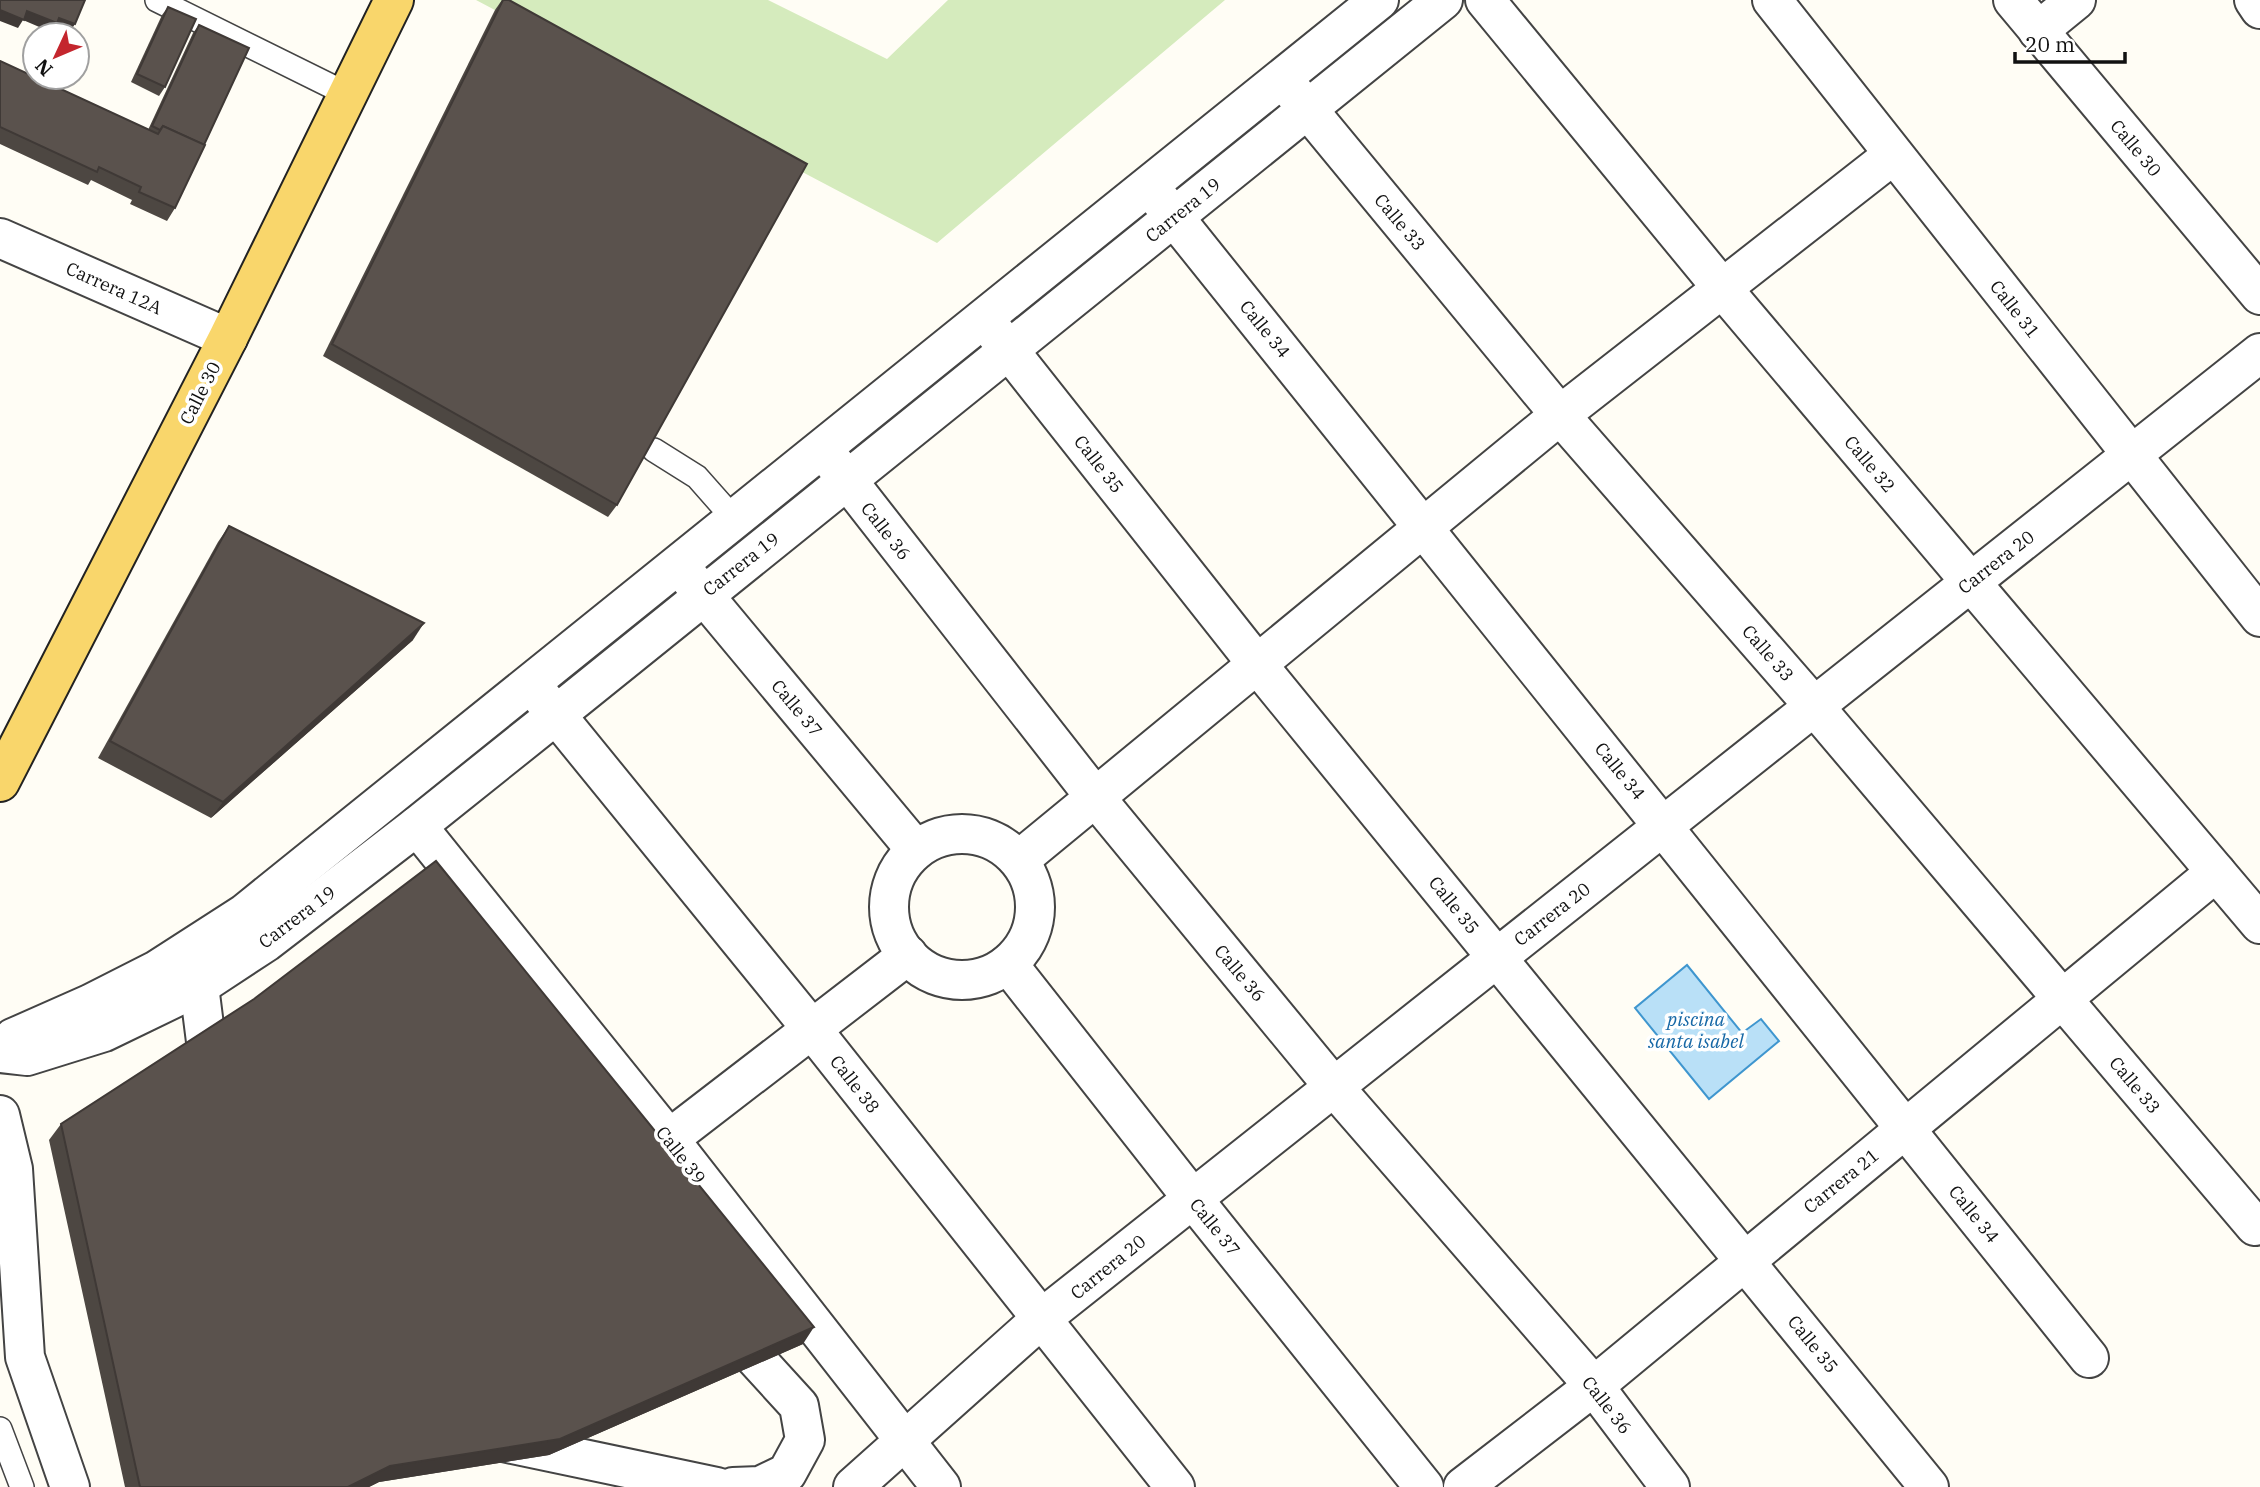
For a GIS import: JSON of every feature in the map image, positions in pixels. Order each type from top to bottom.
[{"type":"main road","name":"Calle 30","points":[[0,782],[228,338],[394,0]]},
{"type":"street","name":"Carrera 19","points":[[0,1044],[90,1004],[157,970],[244,914],[1379,0]]},
{"type":"street","name":"Carrera 19","points":[[0,1053],[27,1056],[104,1032],[199,986],[265,942],[417,826],[1443,0]]},
{"type":"street","name":"Calle 32","points":[[1485,0],[1722,288],[2260,924]]},
{"type":"street","name":"Calle 31","points":[[1772,0],[2260,617]]},
{"type":"street","name":"Calle 30","points":[[2013,0],[2260,295]]},
{"type":"street","points":[[2038,31],[2076,0]]},
{"type":"street","points":[[2257,0],[2260,9]]},
{"type":"street","name":"Calle 33","points":[[1282,78],[1560,415],[1814,706],[2255,1226]]},
{"type":"street","points":[[1019,860],[1560,415],[1893,155]]},
{"type":"street","name":"Calle 34","points":[[1149,186],[2089,1358]]},
{"type":"street","name":"Carrera 12A","points":[[0,238],[228,338]]},
{"type":"street","name":"Calle 35","points":[[984,319],[1257,664],[1929,1487]]},
{"type":"street","name":"Carrera 20","points":[[853,1487],[1041,1319],[2260,353]]},
{"type":"street","name":"Calle 36","points":[[823,449],[1095,797],[1334,1087],[1594,1386],[1670,1487]]},
{"type":"street","name":"Calle 37","points":[[678,565],[916,850]]},
{"type":"street","name":"Calle 38","points":[[530,684],[811,1028],[1175,1487]]},
{"type":"street","name":"Calle 39","points":[[417,826],[669,1139],[941,1487]]},
{"type":"street","points":[[958,833],[980,835],[1002,845],[1019,860],[1030,880],[1035,903],[1033,925],[1023,947],[1008,964],[989,975],[967,980],[946,978],[925,969],[908,955],[895,935],[889,912],[891,889],[901,867],[916,850],[936,839],[958,833]]},
{"type":"street","name":"Carrera 21","points":[[1464,1487],[1594,1386],[2216,873]]},
{"type":"street","points":[[669,1139],[908,955]]},
{"type":"street","name":"Calle 37","points":[[1008,964],[1424,1487]]},
{"type":"street","points":[[199,986],[215,1113]]},
{"type":"street","points":[[0,1115],[13,1169],[25,1357],[70,1487]]},
{"type":"street","points":[[701,1299],[799,1406],[805,1440],[787,1473],[760,1486],[733,1487]]},
{"type":"street","points":[[474,1436],[717,1487]]},
{"type":"lane","points":[[157,0],[347,94]]},
{"type":"lane","points":[[654,450],[697,477],[734,520]]},
{"type":"lane","points":[[0,1429],[22,1487]]},
{"type":"green space","points":[[476,0],[768,0],[887,59],[948,0],[1225,0],[937,243]]},
{"type":"water","name":"piscina santa isabel","points":[[1687,965],[1742,1033],[1761,1019],[1779,1041],[1709,1099],[1635,1008]]},
{"type":"building","points":[[0,0],[85,0],[76,21],[59,18],[58,21],[52,21],[27,11],[24,20],[0,10]]},
{"type":"building","points":[[503,0],[509,0],[807,164],[617,505],[332,344]]},
{"type":"building","points":[[168,7],[196,19],[165,87],[137,74]]},
{"type":"building","points":[[199,25],[249,48],[204,145],[163,126],[160,130],[152,126]]},
{"type":"building","points":[[0,61],[21,71],[21,91],[65,91],[158,134],[163,126],[205,145],[175,208],[139,192],[141,187],[99,167],[97,172],[0,127]]},
{"type":"building","points":[[229,526],[424,623],[223,802],[110,741]]},
{"type":"building","points":[[436,861],[814,1327],[560,1439],[390,1466],[348,1487],[140,1487],[61,1124],[254,999]]}]
